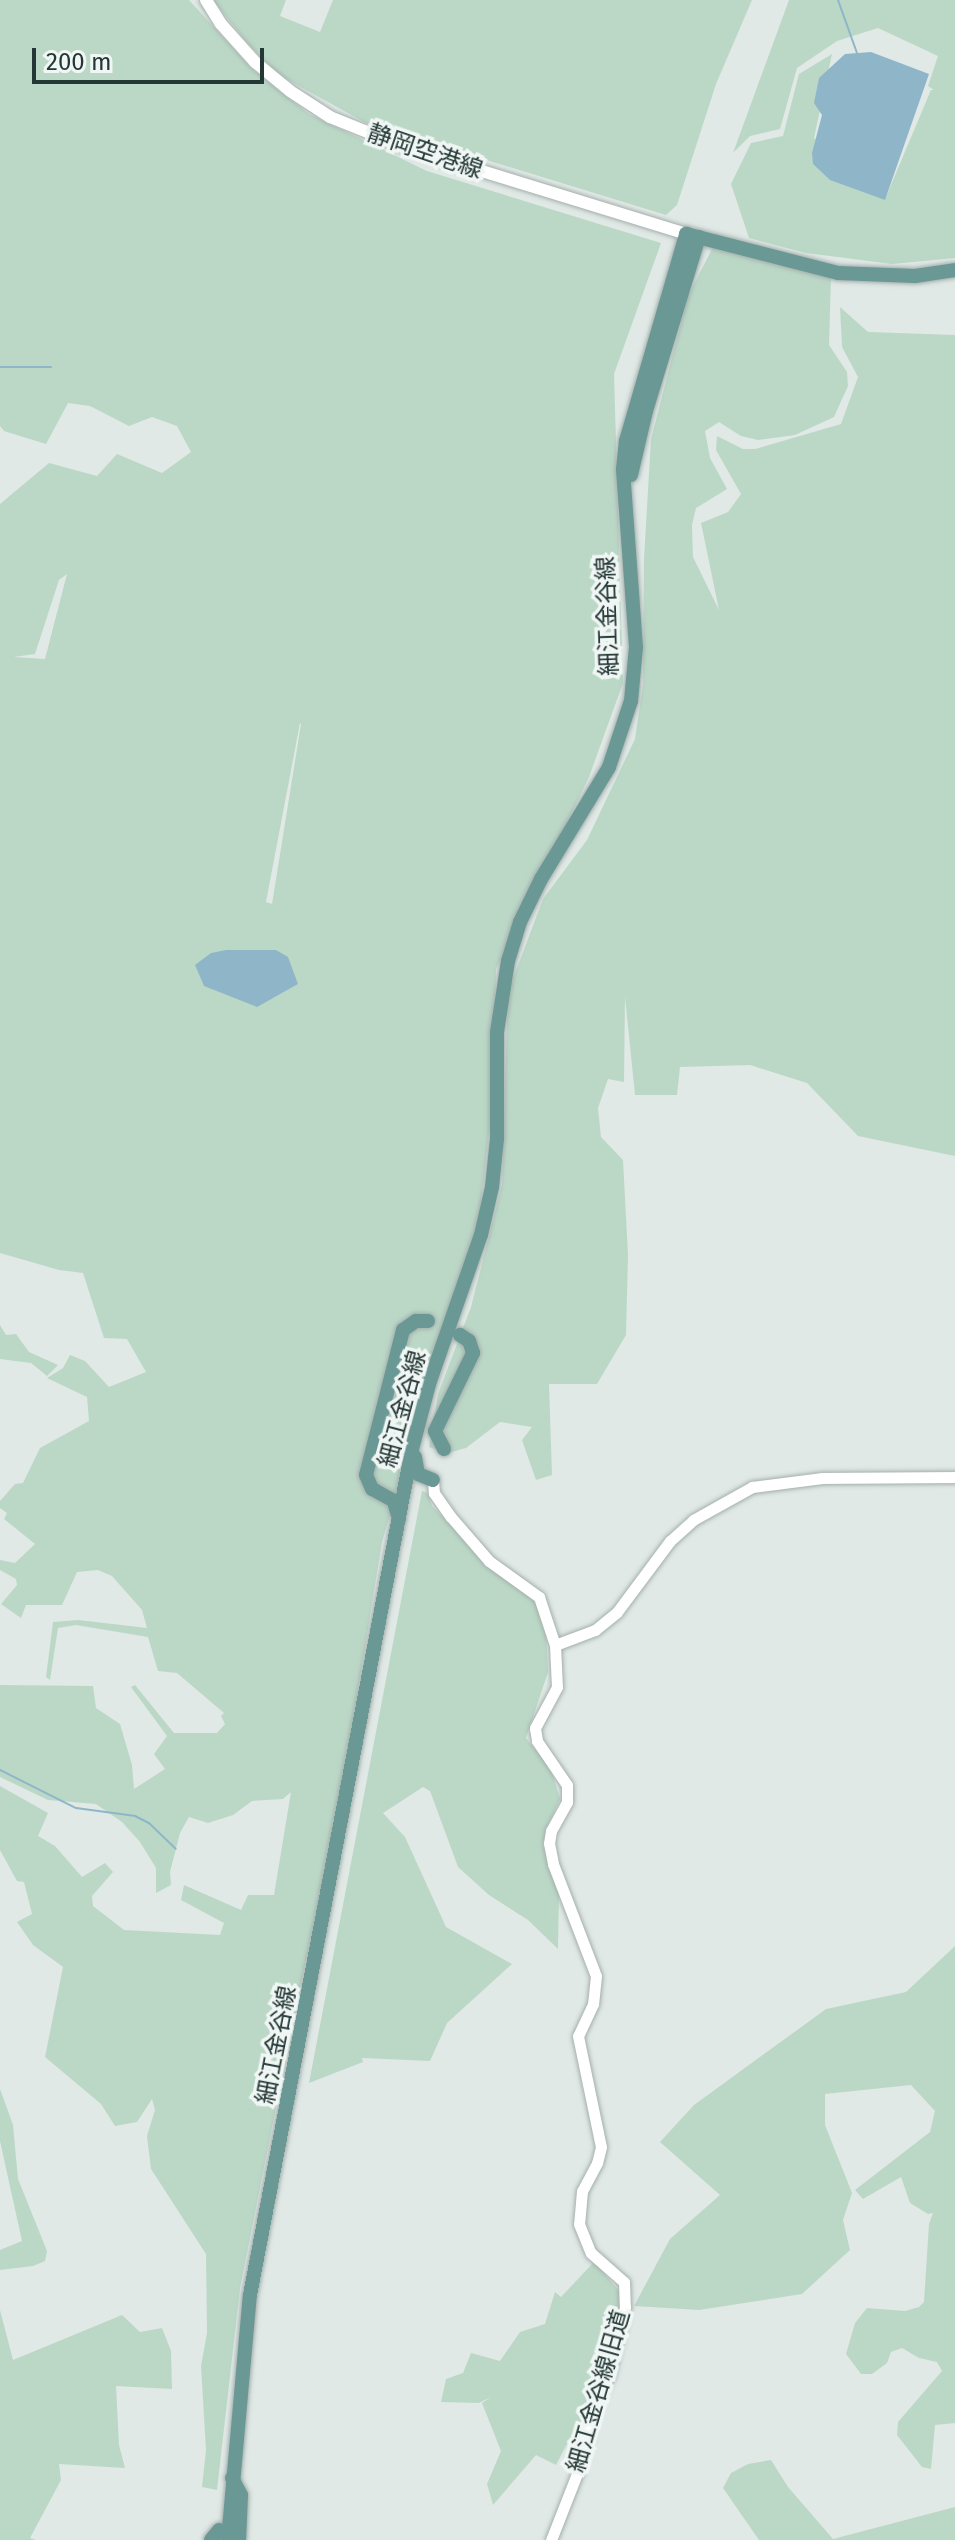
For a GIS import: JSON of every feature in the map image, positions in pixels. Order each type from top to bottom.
[{"type":"main road","name":"静岡空港線","points":[[206,0],[221,24],[255,62],[290,91],[330,117],[407,148],[693,236]]},
{"type":"main road","points":[[693,236],[838,273],[915,276],[955,270]]},
{"type":"main road","name":"細江金谷線","points":[[219,2537],[234,2372],[244,2334],[334,1868],[412,1449],[429,1384],[481,1235],[492,1187],[497,1139],[497,1032],[508,961],[520,922],[541,879],[609,767],[631,701],[636,647],[623,469],[626,441],[693,236]]},
{"type":"main road","points":[[400,1519],[394,1501],[372,1489],[366,1475],[403,1330],[416,1321],[428,1321]]},
{"type":"main road","points":[[444,1449],[435,1431],[473,1353],[469,1341],[460,1335]]},
{"type":"main road","points":[[412,1449],[418,1474],[433,1480]]},
{"type":"main road","points":[[388,1496],[401,1488],[408,1475]]},
{"type":"main road","points":[[404,1498],[419,1481],[433,1480]]},
{"type":"main road","name":"細江金谷線","points":[[219,2537],[232,2478],[244,2334]]},
{"type":"main road","points":[[232,2478],[241,2495],[239,2540]]},
{"type":"street","points":[[555,1645],[595,1630],[617,1612],[670,1541],[693,1520],[752,1487],[822,1478],[955,1477]]},
{"type":"street","name":"細江金谷線旧道","points":[[433,1480],[434,1493],[442,1505],[489,1561],[539,1597],[555,1645],[557,1687],[535,1728],[537,1741],[567,1785],[567,1802],[551,1831],[549,1843],[553,1864],[596,1976],[593,2004],[578,2036],[601,2147],[597,2163],[582,2191],[579,2224],[591,2253],[618,2275],[626,2291],[609,2375],[590,2414],[578,2471],[551,2540]]},
{"type":"green space","points":[[0,0],[189,0],[252,69],[309,114],[427,171],[661,243],[614,374],[623,683],[589,777],[496,969],[493,1099],[479,1218],[382,1542],[335,1831],[300,1987],[240,2288],[217,2490],[202,2487],[206,2450],[201,2366],[207,2333],[206,2254],[151,2169],[147,2136],[155,2110],[152,2099],[137,2122],[115,2126],[101,2104],[45,2057],[63,1967],[33,1945],[17,1922],[32,1914],[24,1882],[17,1881],[0,1850],[0,1786],[48,1813],[38,1836],[55,1846],[82,1877],[105,1863],[113,1872],[92,1896],[93,1906],[124,1930],[220,1935],[224,1923],[181,1900],[184,1885],[241,1910],[248,1895],[274,1895],[291,1792],[283,1799],[252,1801],[233,1815],[208,1823],[189,1817],[180,1833],[170,1872],[171,1885],[156,1893],[156,1868],[140,1842],[122,1822],[96,1804],[48,1800],[0,1777],[0,1685],[93,1686],[96,1708],[120,1724],[132,1765],[134,1789],[165,1769],[154,1754],[167,1736],[131,1687],[135,1685],[174,1733],[217,1733],[225,1724],[221,1716],[224,1713],[177,1673],[158,1671],[148,1637],[76,1625],[58,1628],[50,1680],[46,1677],[53,1622],[78,1620],[147,1628],[142,1610],[112,1576],[98,1570],[77,1572],[62,1605],[26,1605],[21,1618],[1,1604],[17,1585],[16,1579],[0,1570],[0,1560],[15,1563],[35,1544],[4,1519],[7,1513],[0,1508],[0,1501],[15,1484],[23,1483],[40,1448],[89,1421],[87,1397],[47,1378],[63,1368],[70,1355],[85,1361],[109,1387],[146,1372],[127,1339],[104,1338],[83,1273],[59,1270],[0,1253],[0,504],[49,463],[97,476],[117,454],[162,473],[191,452],[177,426],[152,417],[129,426],[90,406],[68,403],[46,444],[4,431],[0,426]],"holes":[[[67,574],[45,659],[14,657],[35,654],[59,580]],[[301,724],[272,904],[266,902]]]},
{"type":"green space","points":[[213,0],[286,0],[280,16],[320,32],[333,0],[752,0],[716,84],[677,205],[666,215],[366,123],[279,75],[248,44]]},
{"type":"green space","points":[[789,0],[955,0],[955,258],[892,264],[806,253],[749,238],[731,184],[751,143],[783,136],[799,74],[832,54],[814,138],[885,199],[931,90],[934,90],[928,86],[938,56],[878,28],[837,41],[797,68],[780,129],[750,136],[733,153]]},
{"type":"green space","points":[[713,247],[831,278],[829,345],[847,372],[848,386],[834,417],[795,435],[758,440],[741,436],[719,422],[705,431],[710,458],[727,489],[696,508],[692,525],[693,557],[719,610],[701,523],[728,512],[741,494],[716,450],[717,436],[743,449],[755,449],[841,424],[858,377],[842,347],[840,307],[868,332],[955,335],[955,1156],[858,1136],[807,1083],[750,1065],[680,1067],[677,1095],[635,1095],[625,997],[624,1082],[608,1079],[598,1108],[601,1137],[623,1160],[628,1255],[626,1335],[597,1384],[549,1384],[552,1475],[536,1480],[522,1440],[532,1427],[500,1422],[466,1448],[448,1453],[429,1447],[438,1394],[471,1307],[502,1185],[508,992],[543,899],[587,840],[635,739],[643,684],[644,559],[651,439],[688,296]]},
{"type":"green space","points":[[0,1325],[6,1335],[16,1334],[29,1352],[58,1365],[47,1376],[31,1363],[0,1359]]},
{"type":"green space","points":[[422,1491],[428,1493],[432,1506],[506,1580],[536,1599],[546,1631],[548,1672],[526,1738],[551,1769],[560,1799],[546,1829],[543,1845],[559,1890],[558,1949],[528,1920],[489,1895],[458,1867],[430,1791],[423,1787],[383,1813],[405,1837],[446,1927],[512,1964],[447,2023],[430,2061],[362,2058],[363,2062],[309,2083]]},
{"type":"green space","points":[[955,1946],[955,2423],[935,2425],[931,2469],[922,2467],[897,2435],[898,2422],[942,2371],[937,2362],[919,2358],[902,2348],[891,2352],[887,2363],[872,2374],[861,2374],[846,2354],[855,2323],[867,2308],[905,2311],[924,2302],[929,2224],[933,2213],[928,2214],[910,2203],[901,2177],[863,2199],[855,2190],[930,2132],[935,2111],[911,2085],[825,2094],[825,2125],[852,2193],[843,2220],[850,2250],[802,2294],[699,2310],[634,2306],[670,2239],[720,2195],[660,2142],[694,2105],[826,2009],[906,1992]]},
{"type":"green space","points":[[0,2089],[13,2125],[18,2179],[47,2251],[45,2261],[33,2266],[0,2270],[0,2250],[22,2241],[0,2141]]},
{"type":"green space","points":[[594,2262],[620,2292],[619,2317],[603,2375],[583,2424],[578,2423],[556,2465],[536,2455],[493,2505],[487,2484],[501,2451],[482,2403],[491,2397],[479,2403],[441,2402],[446,2379],[463,2373],[471,2353],[500,2361],[520,2332],[545,2324],[555,2292],[561,2297]]},
{"type":"green space","points":[[0,2310],[13,2360],[122,2315],[140,2332],[162,2328],[171,2351],[172,2389],[116,2386],[119,2445],[125,2468],[59,2464],[61,2480],[30,2538],[36,2540],[0,2540]]},
{"type":"green space","points":[[771,2460],[788,2487],[833,2539],[955,2507],[955,2540],[759,2540],[723,2488],[731,2473],[748,2464]]},
{"type":"water","points":[[871,52],[929,74],[885,200],[830,180],[813,164],[812,153],[822,115],[814,103],[819,78],[845,54]]},
{"type":"water","points":[[276,950],[288,957],[298,984],[257,1007],[204,986],[195,965],[211,953]]},
{"type":"waterway","points":[[838,0],[857,53]]},
{"type":"waterway","points":[[0,367],[51,367]]},
{"type":"waterway","points":[[0,1770],[76,1808],[135,1816],[149,1823],[176,1849]]}]
